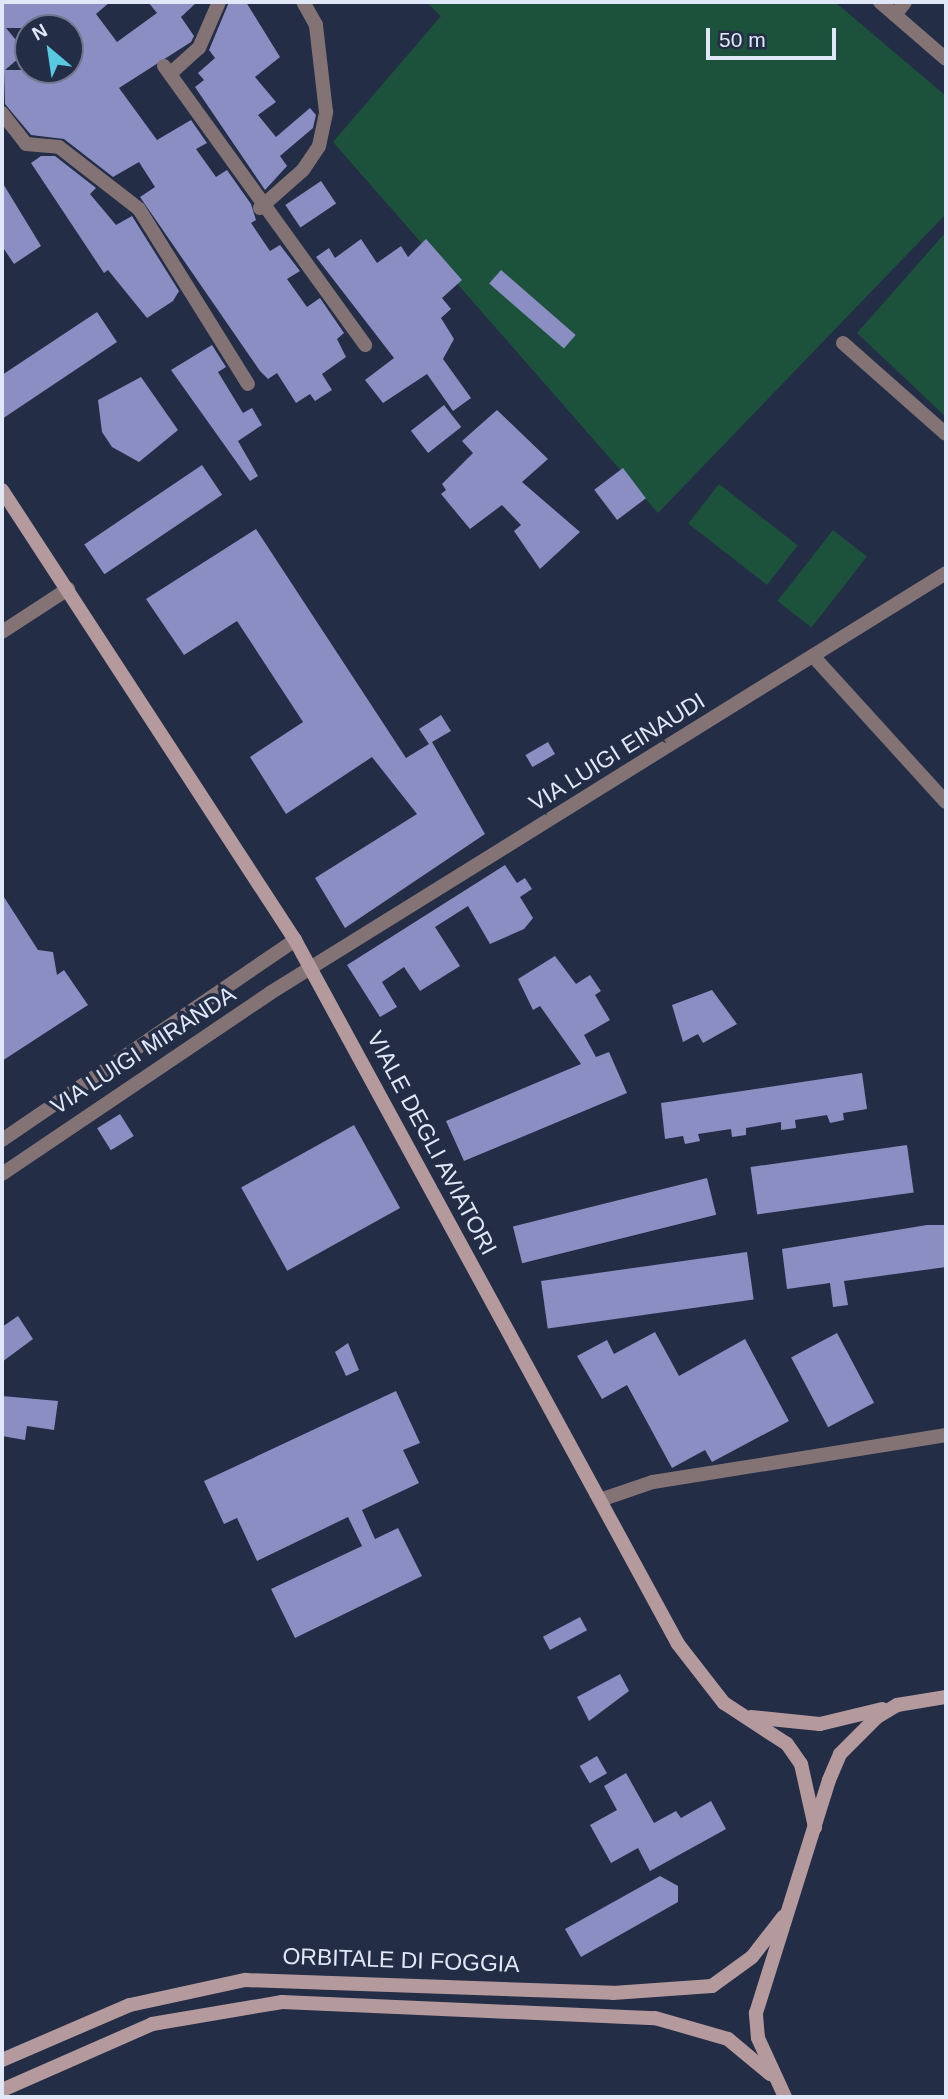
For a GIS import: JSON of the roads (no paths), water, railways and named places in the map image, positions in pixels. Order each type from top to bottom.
[{"type":"main road","name":"VIALE DEGLI AVIATORI","points":[[2,490],[295,940],[699,1676],[787,1744],[801,1764],[815,1826]]},
{"type":"main road","points":[[749,1717],[820,1724],[897,1705],[946,1697]]},
{"type":"main road","points":[[785,2097],[770,2074],[756,2012],[783,1917],[840,1754],[897,1705]]},
{"type":"main road","name":"ORBITALE DI FOGGIA","points":[[2,2060],[130,2005],[245,1980],[425,1981],[613,1993],[712,1986],[743,1966],[783,1917]]},
{"type":"main road","name":"ORBITALE DI FOGGIA","points":[[2,2090],[152,2024],[282,2002],[655,2018],[728,2039],[770,2074]]},
{"type":"street","points":[[219,2],[199,48],[168,69],[260,208],[365,345]]},
{"type":"street","points":[[260,208],[303,170],[319,146],[327,112],[316,25],[303,2]]},
{"type":"street","points":[[880,2],[946,60]]},
{"type":"street","points":[[895,15],[905,2]]},
{"type":"street","points":[[2,113],[26,144],[59,147],[139,209],[248,384]]},
{"type":"street","points":[[844,343],[946,434]]},
{"type":"street","name":"VIA LUIGI EINAUDI","points":[[311,968],[946,573]]},
{"type":"street","points":[[2,632],[68,589]]},
{"type":"street","points":[[813,656],[946,802]]},
{"type":"street","name":"VIA LUIGI MIRANDA","points":[[2,1140],[295,940]]},
{"type":"street","name":"VIA LUIGI MIRANDA","points":[[2,1174],[149,1072],[311,968]]},
{"type":"street","points":[[134,1049],[149,1072]]},
{"type":"street","points":[[600,1500],[653,1482],[946,1435]]}]
